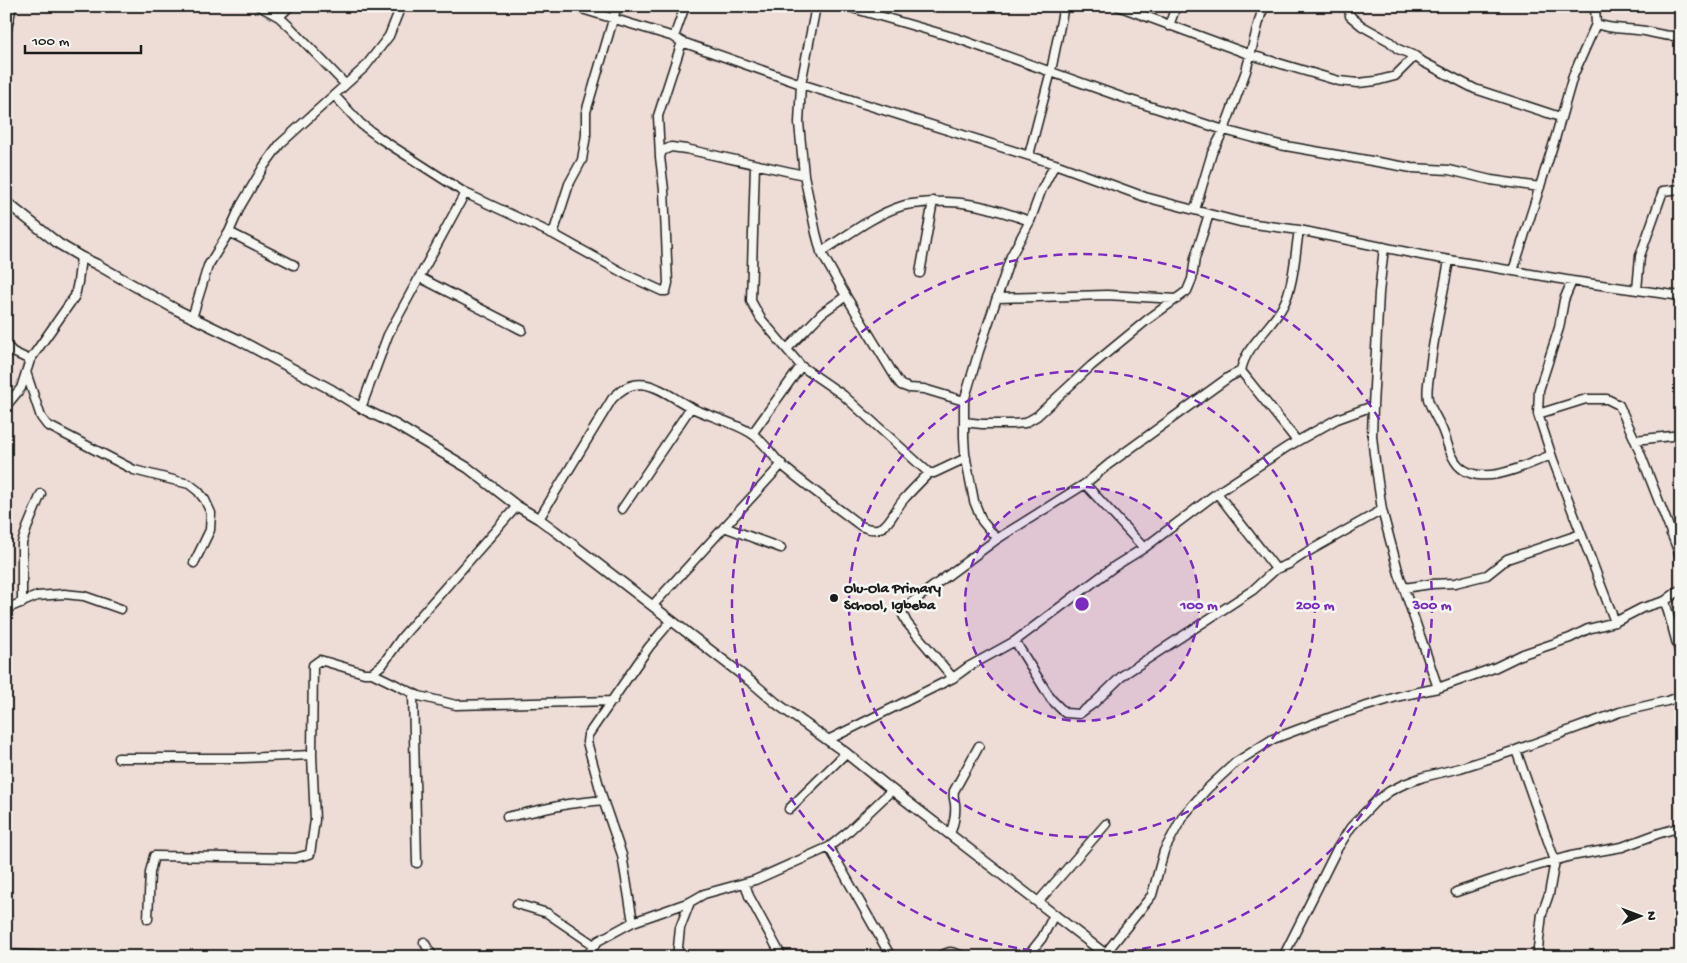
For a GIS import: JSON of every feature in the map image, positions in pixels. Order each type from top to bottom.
[{"type":"street","points":[[6,33],[12,6]]},
{"type":"street","points":[[259,6],[278,17],[291,28],[345,84]]},
{"type":"street","points":[[278,17],[290,6]]},
{"type":"street","points":[[192,318],[208,266],[229,232],[241,205],[264,166],[280,144],[365,67],[390,36],[401,6]]},
{"type":"street","points":[[572,6],[674,37],[682,42],[801,84],[1029,155],[1145,196],[1209,214],[1240,222],[1300,230],[1449,260],[1572,281],[1681,296]]},
{"type":"street","points":[[554,234],[569,184],[582,160],[586,135],[586,112],[617,6]]},
{"type":"street","points":[[674,37],[685,6]]},
{"type":"street","points":[[816,6],[801,84],[799,123],[804,175],[821,252],[896,380],[901,385],[909,388],[924,389],[964,401]]},
{"type":"street","points":[[845,6],[956,38],[1124,98],[1224,130],[1299,148],[1412,168],[1449,170],[1491,180],[1540,187]]},
{"type":"street","points":[[1029,155],[1051,72],[1064,6]]},
{"type":"street","points":[[1118,6],[1251,55],[1339,81],[1358,83],[1395,76],[1415,56]]},
{"type":"street","points":[[1169,26],[1176,6]]},
{"type":"street","points":[[1195,210],[1212,153],[1224,130],[1251,55],[1261,14],[1265,6]]},
{"type":"street","points":[[1514,271],[1573,76],[1596,24],[1595,6]]},
{"type":"street","points":[[1348,7],[1350,16],[1362,26],[1389,41],[1398,49],[1415,56],[1475,89],[1560,117]]},
{"type":"street","points":[[1596,24],[1610,29],[1645,32],[1665,37],[1681,36]]},
{"type":"street","points":[[334,95],[361,124],[381,140],[464,193],[554,234],[627,275],[656,289],[666,291],[668,283],[664,190],[658,116],[682,42]]},
{"type":"street","points":[[660,157],[662,151],[670,148],[686,149],[804,175]]},
{"type":"street","points":[[997,538],[982,521],[974,501],[966,458],[964,401],[978,351],[998,298],[1011,256],[1030,221],[1041,191],[1055,164]]},
{"type":"street","points":[[755,165],[751,300],[761,319],[801,366],[843,395],[929,473]]},
{"type":"street","points":[[1636,290],[1640,256],[1662,191],[1681,189]]},
{"type":"street","points":[[361,408],[388,336],[464,193]]},
{"type":"street","points":[[821,252],[889,211],[904,205],[934,201],[968,203],[1030,221]]},
{"type":"street","points":[[920,273],[934,201]]},
{"type":"street","points":[[6,202],[42,231],[81,257],[192,318],[239,340],[332,390],[468,468],[516,506],[540,519],[653,605],[802,723],[846,753],[1107,955],[1152,896],[1164,851],[1183,816],[1207,789],[1235,763],[1274,739],[1337,715],[1400,696],[1438,688],[1494,668],[1523,654],[1570,638],[1588,629],[1615,622],[1642,608],[1665,600],[1681,589]]},
{"type":"street","points":[[964,422],[1014,424],[1030,420],[1091,366],[1147,320],[1187,291],[1192,280],[1195,258],[1209,214]]},
{"type":"street","points":[[1297,441],[1241,371],[1243,361],[1273,322],[1287,297],[1300,230]]},
{"type":"street","points":[[229,232],[294,265]]},
{"type":"street","points":[[1384,247],[1379,293],[1373,406],[1374,454],[1382,510],[1404,588],[1438,688]]},
{"type":"street","points":[[6,406],[22,388],[30,360],[74,296],[81,257]]},
{"type":"street","points":[[1449,260],[1432,348],[1428,400],[1444,434],[1452,457],[1466,471],[1476,475],[1491,475],[1507,472],[1551,455]]},
{"type":"street","points":[[419,277],[522,330]]},
{"type":"street","points":[[1572,281],[1564,300],[1559,328],[1539,390],[1538,414],[1551,455],[1615,622]]},
{"type":"street","points":[[998,298],[1107,295],[1177,299]]},
{"type":"street","points":[[787,349],[822,314],[846,296]]},
{"type":"street","points":[[6,345],[13,352],[30,360]]},
{"type":"street","points":[[752,434],[801,366]]},
{"type":"street","points":[[953,678],[907,623],[902,613],[909,604],[997,538],[1085,484],[1108,464],[1229,377],[1241,371]]},
{"type":"street","points":[[26,372],[41,417],[47,425],[134,470],[188,484],[198,491],[211,513],[210,530],[194,563]]},
{"type":"street","points":[[540,519],[600,417],[620,390],[636,384],[657,387],[691,407],[752,434],[782,464],[861,526],[871,530],[878,530],[887,524],[903,500],[929,473],[934,473],[966,458]]},
{"type":"street","points":[[1538,414],[1586,399],[1607,399],[1618,405],[1635,440],[1681,558]]},
{"type":"street","points":[[828,740],[953,678],[1014,640],[1115,566],[1144,548],[1216,493],[1297,441],[1338,419],[1373,406]]},
{"type":"street","points":[[622,510],[691,407]]},
{"type":"street","points":[[1635,440],[1681,435]]},
{"type":"street","points":[[653,605],[782,464]]},
{"type":"street","points":[[1085,484],[1144,548]]},
{"type":"street","points":[[1216,493],[1276,569]]},
{"type":"street","points":[[22,603],[22,543],[41,494]]},
{"type":"street","points":[[372,673],[383,664],[402,637],[516,506]]},
{"type":"street","points":[[1014,640],[1051,699],[1065,713],[1079,714],[1094,703],[1123,675],[1253,590],[1276,569],[1289,564],[1382,510]]},
{"type":"street","points":[[724,527],[781,548]]},
{"type":"street","points":[[1671,534],[1681,530]]},
{"type":"street","points":[[1404,588],[1455,583],[1487,575],[1507,559],[1581,534]]},
{"type":"street","points":[[6,609],[37,596],[64,594],[84,596],[121,609]]},
{"type":"street","points":[[1665,600],[1681,658]]},
{"type":"street","points":[[633,922],[622,855],[603,800],[587,742],[588,735],[649,647],[671,621]]},
{"type":"street","points":[[148,919],[150,872],[154,856],[295,858],[310,854],[315,820],[312,755],[313,665],[315,662],[320,660],[364,673],[372,673],[413,693],[456,705],[613,701]]},
{"type":"street","points":[[413,693],[417,863]]},
{"type":"street","points":[[1282,957],[1350,827],[1375,802],[1402,785],[1516,750],[1620,712],[1681,696]]},
{"type":"street","points":[[950,834],[955,821],[955,804],[952,797],[979,746]]},
{"type":"street","points":[[1516,750],[1555,861],[1549,894],[1542,914],[1537,957]]},
{"type":"street","points":[[789,809],[846,753]]},
{"type":"street","points":[[118,758],[242,758],[312,755]]},
{"type":"street","points":[[586,957],[594,944],[603,937],[633,922],[690,902],[704,894],[744,883],[829,847],[892,790]]},
{"type":"street","points":[[506,817],[568,804],[603,800]]},
{"type":"street","points":[[1038,902],[1106,824]]},
{"type":"street","points":[[1456,892],[1555,861],[1622,847],[1681,827]]},
{"type":"street","points":[[829,847],[891,957]]},
{"type":"street","points":[[744,883],[782,957]]},
{"type":"street","points":[[677,957],[680,928],[690,902]]},
{"type":"street","points":[[518,904],[547,913],[594,944]]},
{"type":"street","points":[[1027,957],[1042,938],[1054,915]]},
{"type":"street","points":[[424,942],[433,957]]},
{"type":"street","points":[[939,957],[952,951],[965,957]]},
{"type":"street","points":[[6,954],[65,957]]},
{"type":"place","name":"Olu-Ola Primary School, Igbeba","points":[[834,598]]}]
